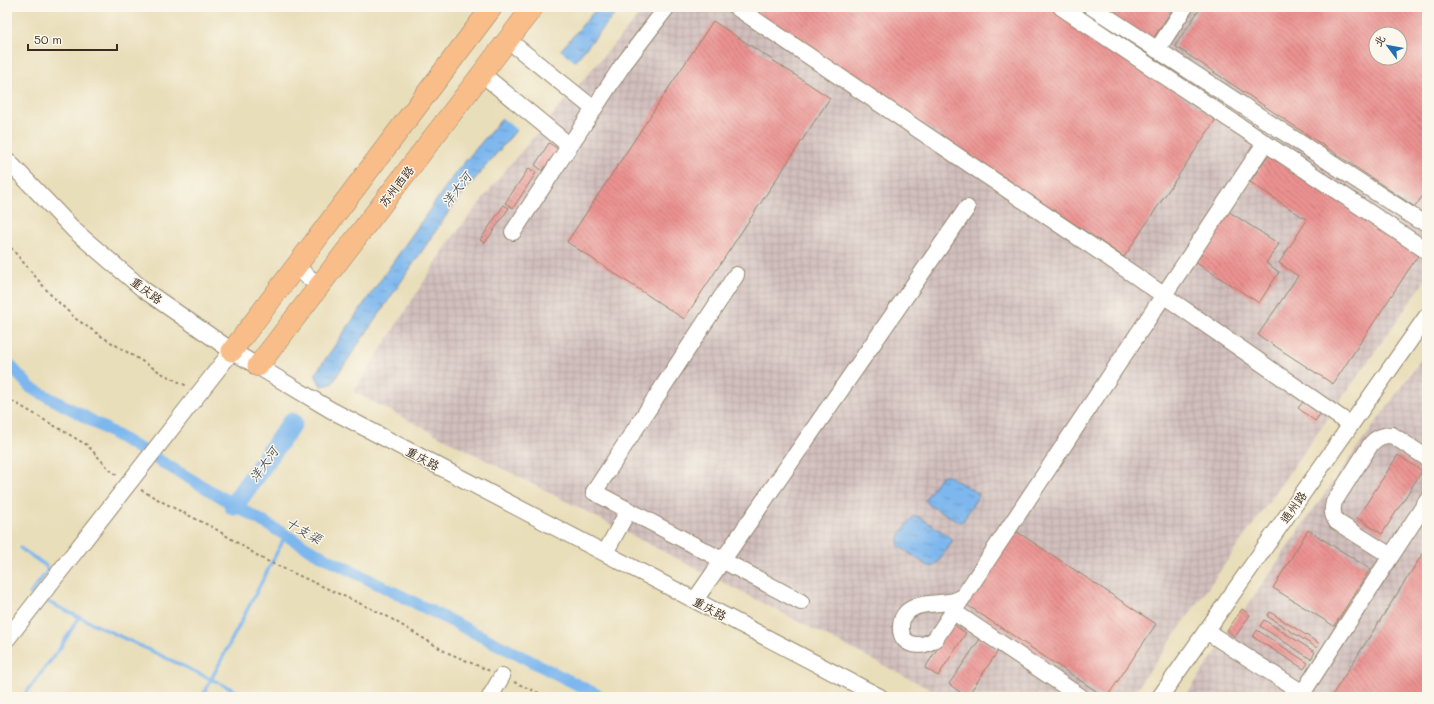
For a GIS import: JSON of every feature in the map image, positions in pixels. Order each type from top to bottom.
[{"type":"main road","points":[[232,351],[492,7]]},
{"type":"main road","name":"苏州西路","points":[[258,366],[319,286],[512,43],[533,7]]},
{"type":"street","points":[[513,232],[570,146],[590,106],[667,7]]},
{"type":"street","points":[[736,7],[1164,295],[1351,425]]},
{"type":"street","points":[[1062,7],[1427,251]]},
{"type":"street","points":[[1092,7],[1418,220],[1427,222]]},
{"type":"street","points":[[1157,50],[1185,7]]},
{"type":"street","points":[[512,43],[590,106]]},
{"type":"street","points":[[485,76],[570,146]]},
{"type":"street","points":[[965,595],[956,601],[924,605],[910,610],[906,613],[902,620],[900,630],[902,637],[908,643],[918,646],[929,644],[935,639],[954,612],[1265,143]]},
{"type":"street","name":"重庆路","points":[[7,160],[75,231],[144,290],[232,351],[331,410],[880,697]]},
{"type":"street","points":[[695,600],[967,208]]},
{"type":"street","points":[[296,266],[319,286]]},
{"type":"street","points":[[736,275],[594,492],[801,602]]},
{"type":"street","name":"通州路","points":[[1160,697],[1427,316]]},
{"type":"street","points":[[7,639],[232,351]]},
{"type":"street","points":[[1392,556],[1337,522],[1333,516],[1332,509],[1334,502],[1376,438],[1385,435],[1392,435],[1427,458]]},
{"type":"street","points":[[1206,631],[1302,695],[1427,500]]},
{"type":"street","points":[[605,553],[628,511]]},
{"type":"street","points":[[954,612],[1081,697]]},
{"type":"street","points":[[490,697],[502,676]]},
{"type":"path","points":[[7,243],[50,294],[76,319],[163,374],[200,392]]},
{"type":"path","points":[[267,561],[385,615],[446,652],[548,697]]},
{"type":"shaded area","points":[[646,7],[1427,7],[1427,278],[1131,697],[945,697],[354,392],[449,242],[507,168]]},
{"type":"shaded area","points":[[1427,351],[1427,697],[1185,697],[1311,513]]},
{"type":"water","points":[[598,7],[621,7],[450,210],[332,384],[321,386],[315,374],[456,172]]},
{"type":"water","points":[[947,475],[979,494],[963,521],[960,522],[929,505],[925,500],[941,476]]},
{"type":"water","points":[[915,516],[919,517],[952,539],[952,542],[935,566],[928,566],[899,546],[898,543],[900,535]]},
{"type":"pier","points":[[559,49],[576,63],[518,131],[501,117]]},
{"type":"building","points":[[749,7],[1048,7],[1216,119],[1124,257]]},
{"type":"building","points":[[1099,7],[1174,7],[1151,42]]},
{"type":"building","points":[[1201,7],[1427,7],[1427,189],[1415,207],[1175,46]]},
{"type":"building","points":[[713,21],[830,98],[684,319],[567,242]]},
{"type":"building","points":[[549,143],[558,149],[543,171],[535,165]]},
{"type":"building","points":[[1268,155],[1419,254],[1333,384],[1258,335],[1298,276],[1279,263],[1307,220],[1250,182]]},
{"type":"building","points":[[529,168],[536,173],[513,208],[505,203]]},
{"type":"building","points":[[504,205],[509,208],[485,243],[480,240]]},
{"type":"building","points":[[1228,211],[1279,244],[1266,263],[1279,272],[1259,303],[1195,262]]},
{"type":"building","points":[[1304,401],[1321,413],[1315,421],[1298,408]]},
{"type":"building","points":[[1398,455],[1422,471],[1382,534],[1357,518]]},
{"type":"building","points":[[1308,530],[1370,569],[1334,626],[1273,588]]},
{"type":"building","points":[[1016,531],[1156,624],[1107,697],[967,605]]},
{"type":"building","points":[[1427,547],[1427,697],[1331,697]]},
{"type":"building","points":[[1242,609],[1250,615],[1235,637],[1227,631]]},
{"type":"building","points":[[1270,612],[1320,644],[1317,648],[1267,616]]},
{"type":"building","points":[[1264,620],[1315,652],[1311,659],[1260,626]]},
{"type":"building","points":[[953,624],[966,633],[938,676],[925,668]]},
{"type":"building","points":[[1257,630],[1308,663],[1304,669],[1253,637]]},
{"type":"building","points":[[980,639],[998,651],[967,697],[949,684]]},
{"type":"waterway","name":"十支渠","points":[[7,362],[31,388],[82,415],[316,553],[602,697]]},
{"type":"waterway","name":"洋大河","points":[[234,505],[292,423]]},
{"type":"waterway","points":[[202,697],[286,535]]},
{"type":"waterway","points":[[20,548],[45,565],[48,570],[30,594]]},
{"type":"waterway","points":[[23,697],[60,648],[79,617],[48,602]]},
{"type":"waterway","points":[[79,617],[249,697]]}]
